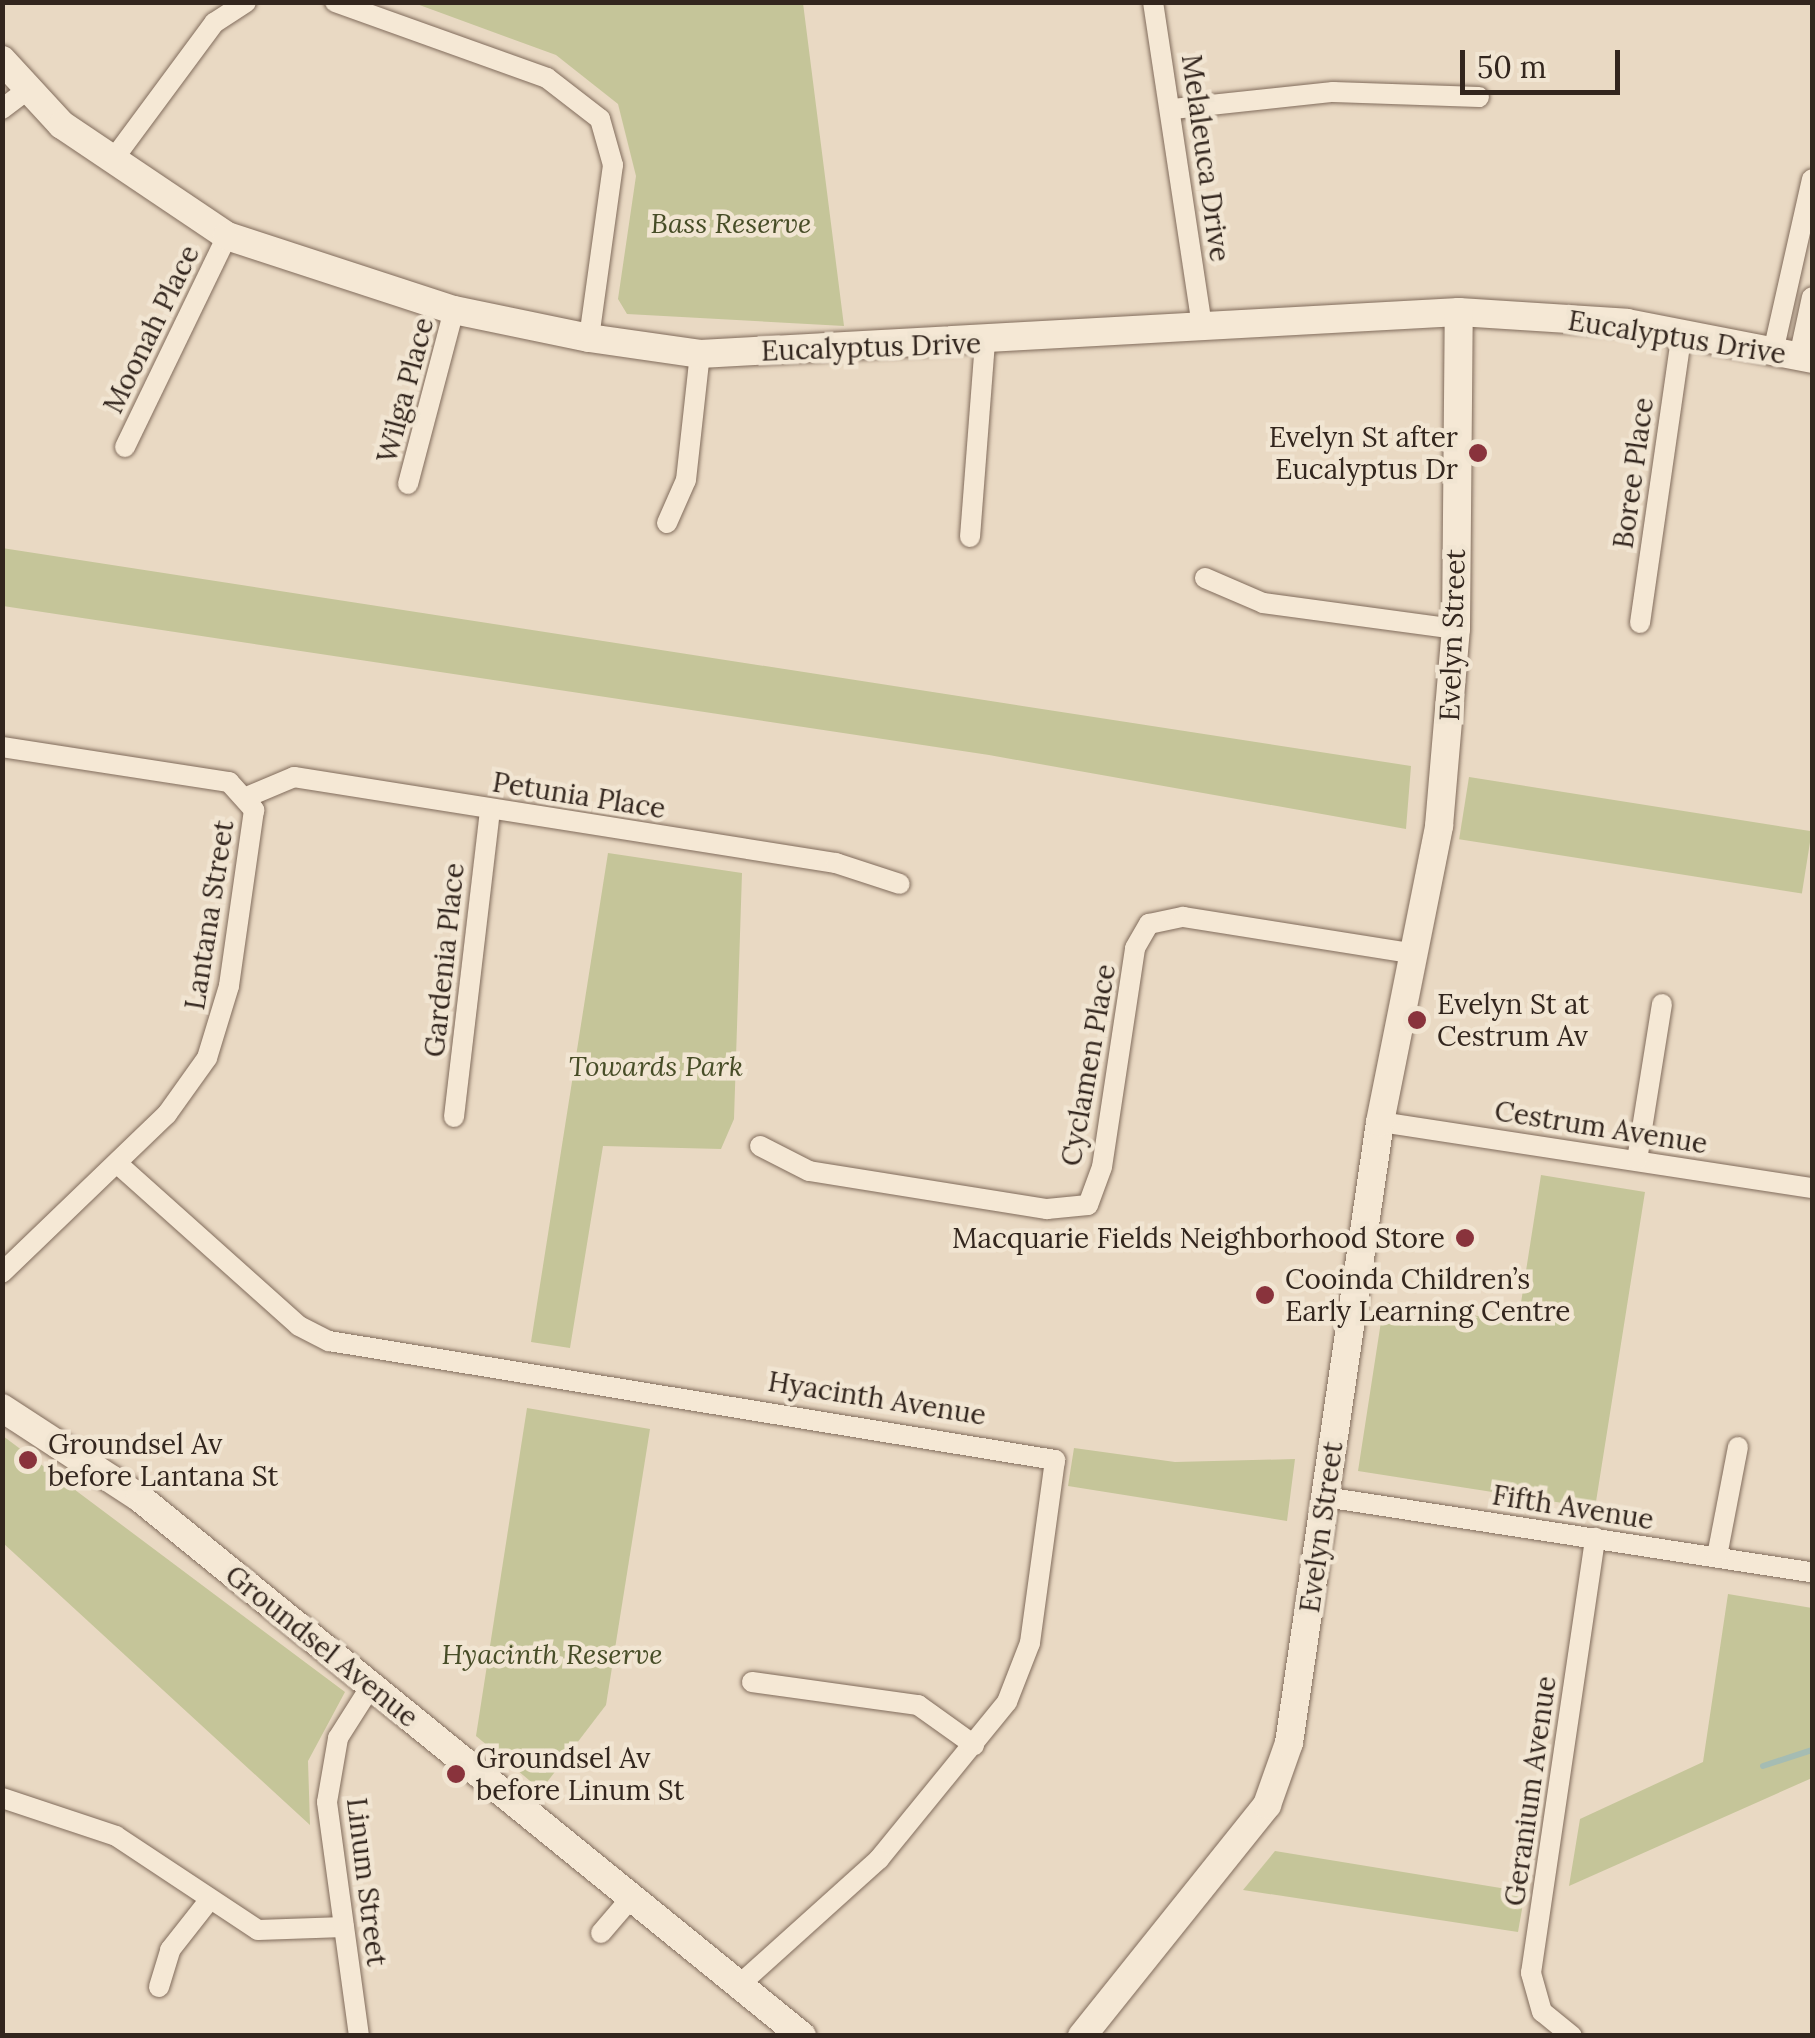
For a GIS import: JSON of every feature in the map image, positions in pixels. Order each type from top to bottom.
[{"type":"street","points":[[112,161],[214,24],[246,2]]},
{"type":"street","points":[[336,2],[547,78],[600,118],[613,165],[589,338]]},
{"type":"street","name":"Melaleuca Drive","points":[[1155,9],[1173,109],[1201,322]]},
{"type":"street","name":"Eucalyptus Drive","points":[[2,60],[27,90],[112,161],[227,236],[454,310],[589,338],[700,354],[985,344],[1201,322],[1451,312],[1682,331],[1795,356]]},
{"type":"street","points":[[2,109],[27,90]]},
{"type":"street","points":[[1173,109],[1333,92],[1479,98]]},
{"type":"street","points":[[1795,356],[1812,179]]},
{"type":"street","name":"Moonah Place","points":[[124,446],[227,236]]},
{"type":"street","points":[[1795,356],[1812,297]]},
{"type":"street","name":"Wilga Place","points":[[408,484],[454,310]]},
{"type":"street","name":"Evelyn Street","points":[[1082,2036],[1267,1805],[1281,1774],[1380,1122],[1410,954],[1449,628],[1451,312]]},
{"type":"street","name":"Boree Place","points":[[1640,623],[1682,331]]},
{"type":"street","points":[[970,537],[985,344]]},
{"type":"street","points":[[666,523],[686,480],[700,354]]},
{"type":"street","points":[[1205,578],[1263,603],[1449,628]]},
{"type":"street","name":"Lantana Street","points":[[2,747],[229,782],[249,796],[254,824],[220,1025],[190,1088],[119,1165],[2,1273]]},
{"type":"street","name":"Petunia Place","points":[[249,796],[294,777],[836,863],[900,884]]},
{"type":"street","name":"Gardenia Place","points":[[454,1117],[490,809]]},
{"type":"street","name":"Cyclamen Place","points":[[760,1146],[809,1171],[1046,1209],[1088,1206],[1102,1167],[1136,948],[1149,924],[1183,917],[1410,954]]},
{"type":"street","points":[[1637,1160],[1662,1004]]},
{"type":"street","name":"Cestrum Avenue","points":[[1380,1122],[1812,1188]]},
{"type":"street","name":"Hyacinth Avenue","points":[[119,1165],[298,1326],[329,1341],[1055,1460],[1030,1643],[1007,1702],[879,1858],[739,1985]]},
{"type":"street","name":"Groundsel Avenue","points":[[2,1408],[127,1488],[802,2036]]},
{"type":"street","points":[[1717,1556],[1738,1447]]},
{"type":"street","name":"Fifth Avenue","points":[[1325,1497],[1812,1572]]},
{"type":"street","name":"Geranium Avenue","points":[[1572,2036],[1542,2012],[1531,1973],[1595,1538]]},
{"type":"street","points":[[752,1682],[918,1705],[974,1745]]},
{"type":"street","name":"Linum Street","points":[[360,2036],[328,1780],[338,1738],[371,1686]]},
{"type":"street","points":[[3,1799],[116,1836],[171,1865],[207,1903],[283,1936],[344,1927]]},
{"type":"street","points":[[600,1933],[631,1898]]},
{"type":"street","points":[[159,1988],[170,1950],[207,1903]]},
{"type":"green space","name":"Bass Reserve","points":[[414,3],[803,3],[844,326],[627,314],[618,299],[636,176],[618,104],[556,55]]},
{"type":"green space","points":[[2,548],[1411,766],[1406,829],[989,755],[3,606]]},
{"type":"green space","points":[[1469,777],[1812,831],[1802,894],[1459,839]]},
{"type":"green space","name":"Towards Park","points":[[608,853],[742,873],[734,1119],[721,1149],[603,1146],[570,1348],[531,1342]]},
{"type":"green space","points":[[1541,1175],[1645,1192],[1595,1508],[1358,1471],[1384,1302],[1518,1322]]},
{"type":"green space","name":"Hyacinth Reserve","points":[[527,1408],[650,1429],[606,1705],[541,1790],[476,1736]]},
{"type":"green space","points":[[3,1436],[345,1692],[308,1761],[310,1825],[3,1543]]},
{"type":"green space","points":[[1074,1448],[1175,1462],[1295,1459],[1287,1521],[1068,1486]]},
{"type":"green space","points":[[1728,1594],[1812,1608],[1812,1778],[1569,1886],[1580,1819],[1703,1762]]},
{"type":"green space","points":[[1275,1851],[1525,1892],[1518,1932],[1243,1890]]},
{"type":"waterway","points":[[1763,1766],[1812,1750]]},
{"type":"place","name":"Evelyn St after Eucalyptus Dr","points":[[1478,453]]},
{"type":"place","name":"Evelyn St at Cestrum Av","points":[[1417,1020]]},
{"type":"place","name":"Macquarie Fields Neighborhood Store","points":[[1465,1238]]},
{"type":"place","name":"Cooinda Children’s Early Learning Centre","points":[[1265,1295]]},
{"type":"place","name":"Groundsel Av before Lantana St","points":[[28,1460]]},
{"type":"place","name":"Groundsel Av before Linum St","points":[[456,1774]]}]
